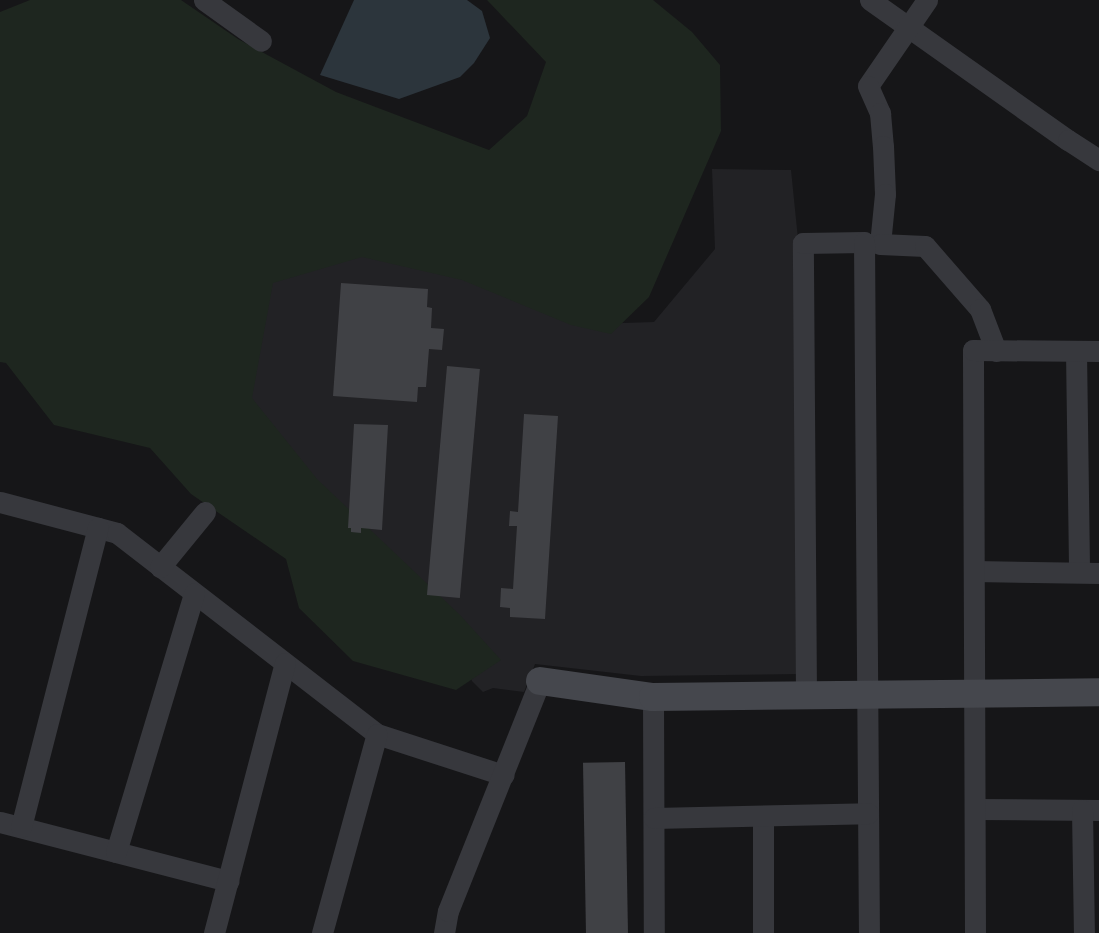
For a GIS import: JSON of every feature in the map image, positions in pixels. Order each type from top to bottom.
[{"type":"street","points":[[870,0],[1099,160]]},
{"type":"street","points":[[926,0],[868,86],[880,112],[883,146],[885,194],[880,244],[925,246],[980,309],[996,351]]},
{"type":"street","points":[[211,2],[261,41]]},
{"type":"street","points":[[806,695],[802,243],[864,242],[869,933]]},
{"type":"street","points":[[975,933],[973,350],[1099,351]]},
{"type":"street","points":[[974,571],[1089,572],[1076,351]]},
{"type":"street","points":[[0,502],[117,533],[377,734],[503,774]]},
{"type":"street","points":[[160,567],[205,512]]},
{"type":"street","points":[[21,827],[98,528]]},
{"type":"street","points":[[116,852],[194,593]]},
{"type":"street","points":[[214,933],[285,663]]},
{"type":"street","points":[[444,933],[448,911],[540,681],[653,697],[1099,692]]},
{"type":"street","points":[[653,697],[654,933]]},
{"type":"street","points":[[322,933],[377,734]]},
{"type":"street","points":[[975,809],[1091,810],[1084,933]]},
{"type":"street","points":[[654,818],[868,814]]},
{"type":"street","points":[[762,816],[763,933]]},
{"type":"street","points":[[0,822],[228,881]]},
{"type":"shaded area","points":[[30,0],[181,0],[238,39],[336,92],[489,150],[527,116],[546,62],[487,0],[653,0],[692,32],[720,65],[721,131],[649,297],[611,334],[571,325],[462,280],[362,257],[273,283],[252,398],[317,479],[460,615],[501,660],[456,690],[353,661],[299,608],[286,559],[191,494],[150,448],[54,425],[6,363],[0,362],[0,12]]},
{"type":"shaded area","points":[[354,0],[467,0],[482,11],[490,38],[474,63],[460,77],[399,99],[320,75]]},
{"type":"shaded area","points":[[712,169],[791,170],[798,239],[800,674],[641,676],[535,664],[524,692],[493,688],[483,692],[472,681],[460,649],[405,589],[239,391],[257,291],[347,237],[594,324],[654,322],[715,249]]},
{"type":"building","points":[[341,283],[428,289],[427,307],[432,308],[431,328],[444,329],[442,350],[429,349],[426,387],[418,387],[417,402],[333,396]]},
{"type":"building","points":[[447,366],[480,369],[460,598],[427,595]]},
{"type":"building","points":[[524,414],[558,416],[545,619],[510,617],[510,608],[500,607],[501,588],[513,589],[517,526],[509,526],[510,511],[518,512]]},
{"type":"building","points":[[354,424],[388,425],[382,530],[361,528],[361,533],[351,532],[351,528],[348,528]]},
{"type":"building","points":[[625,762],[628,933],[586,933],[583,763]]}]
